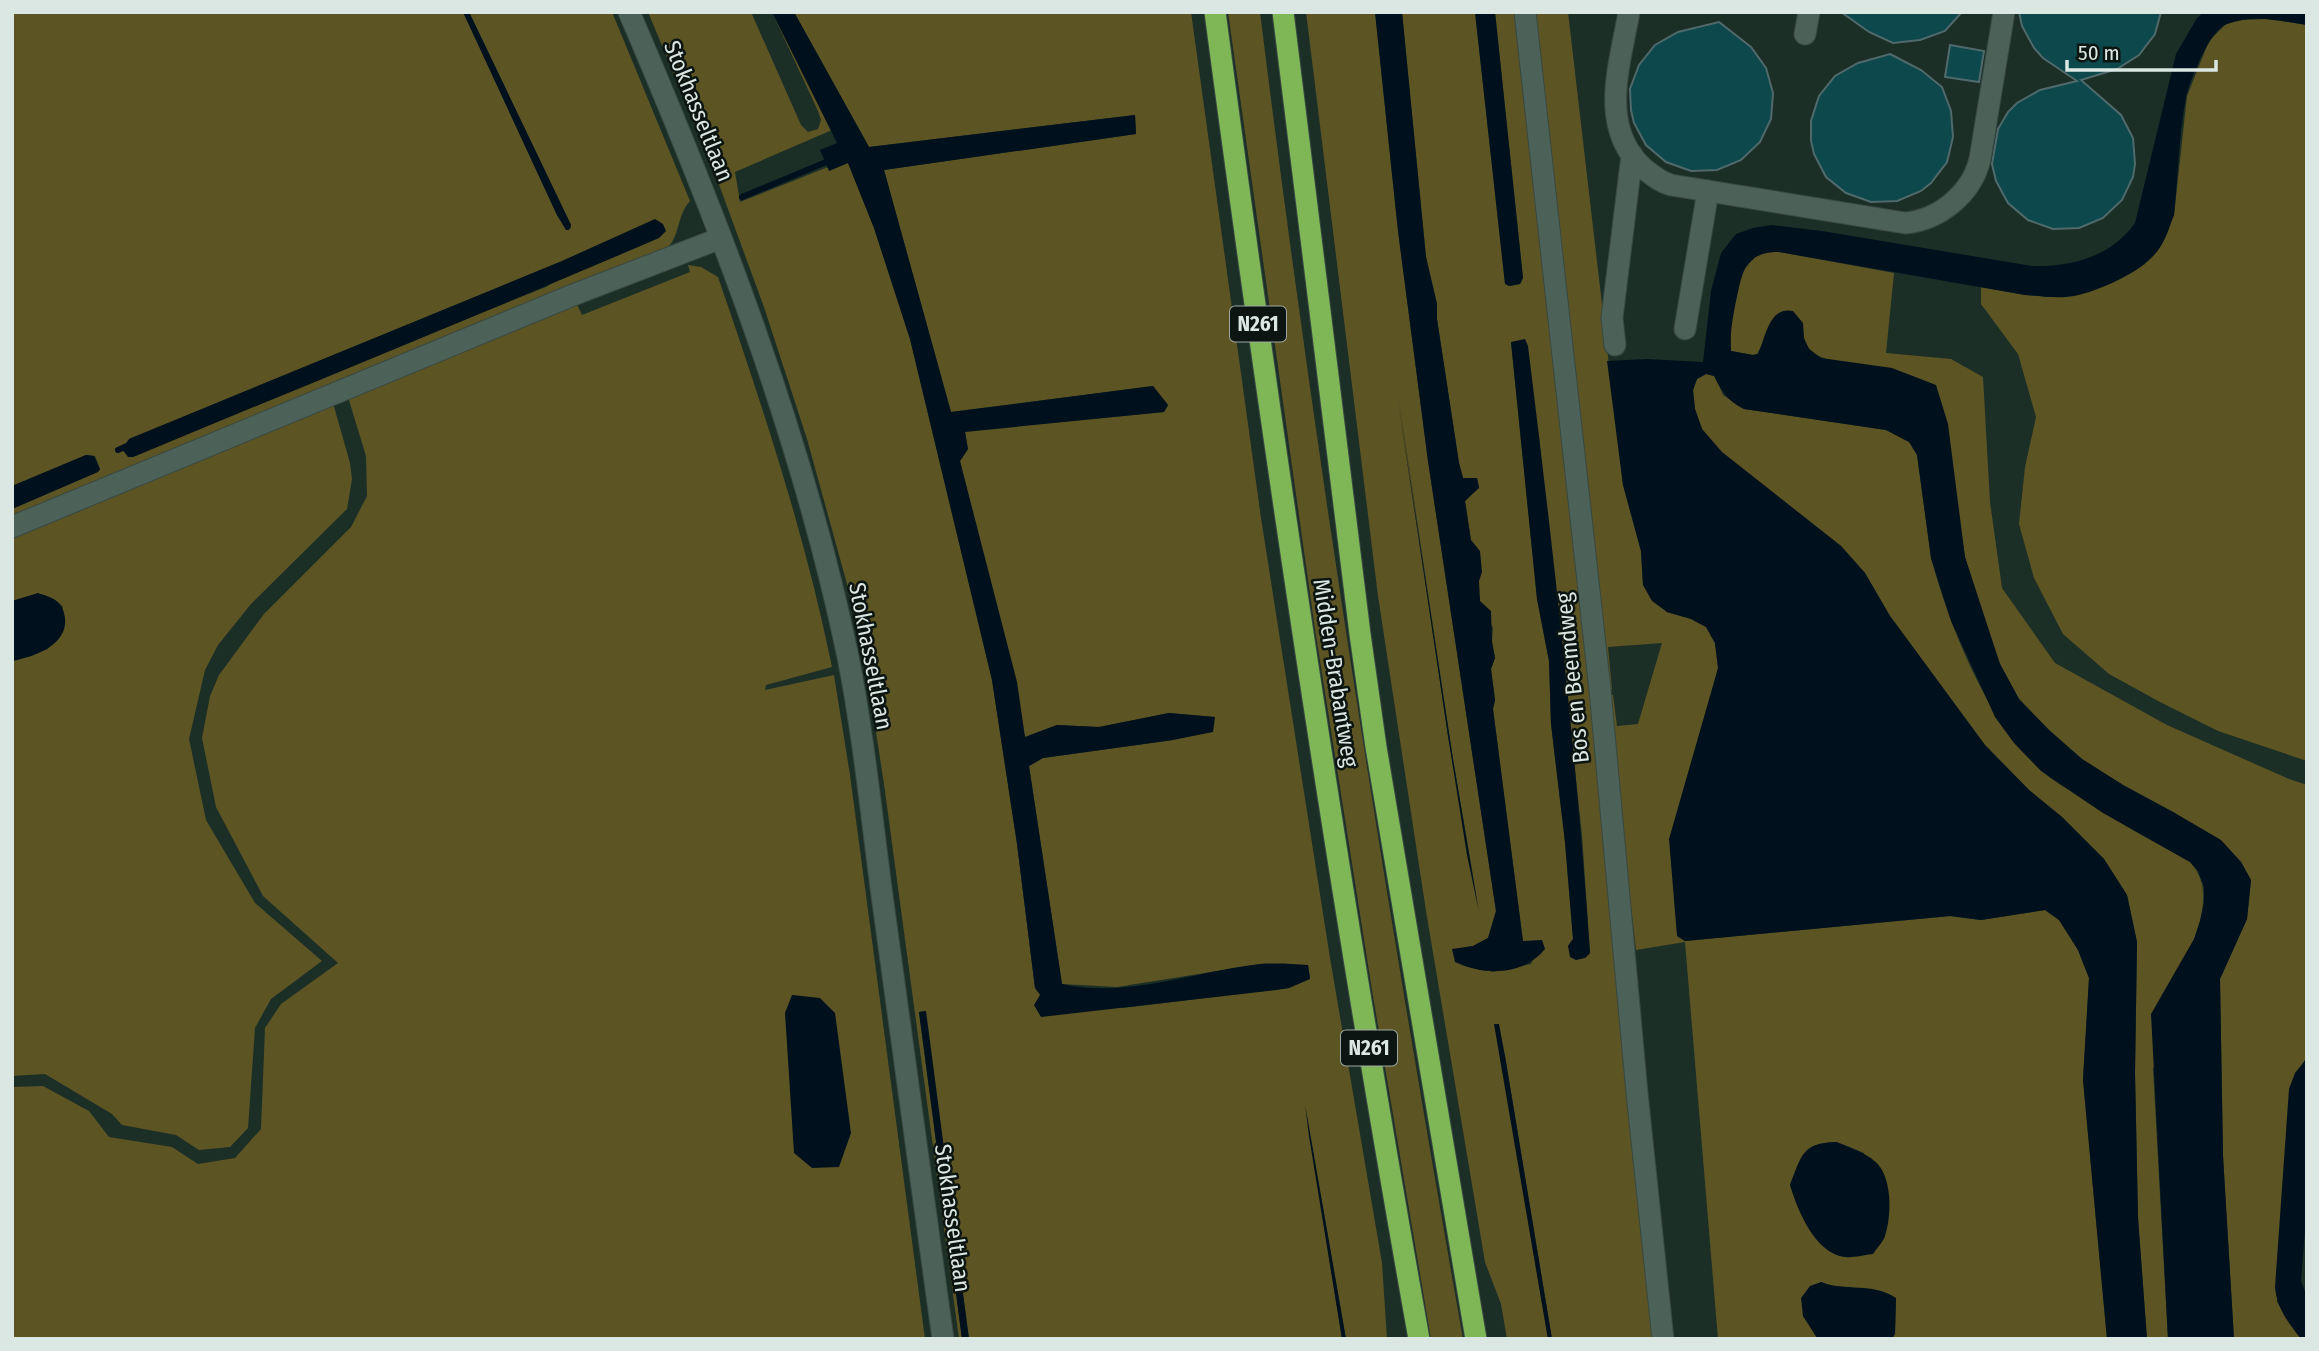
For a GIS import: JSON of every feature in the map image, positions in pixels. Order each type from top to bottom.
[{"type":"highway","name":"Midden-Brabantweg","points":[[1215,12],[1303,635],[1344,897],[1419,1339]]},
{"type":"highway","name":"Midden-Brabantweg","points":[[1283,12],[1369,697],[1411,962],[1476,1339]]},
{"type":"street","name":"Stokhasseltlaan","points":[[629,12],[722,238],[814,521],[848,658],[943,1339]]},
{"type":"street","name":"Bos en Beemdweg","points":[[1525,12],[1597,663],[1663,1339]]},
{"type":"street","points":[[1629,12],[1615,111],[1620,134],[1632,155],[1649,173],[1665,183],[1893,222],[1915,222],[1934,216],[1956,199],[1978,169],[2004,12]]},
{"type":"street","points":[[1805,34],[1809,12]]},
{"type":"street","points":[[1615,345],[1612,318],[1632,155]]},
{"type":"street","points":[[1685,329],[1708,191]]},
{"type":"street","points":[[12,527],[573,295],[722,238]]},
{"type":"shaded area","points":[[12,12],[463,12],[557,215],[567,230],[571,225],[469,12],[612,12],[690,201],[682,213],[674,239],[665,250],[12,522],[12,509],[100,469],[95,456],[86,455],[12,486]],"holes":[[[655,220],[546,287],[414,339],[133,457],[129,439],[562,261]]]},
{"type":"shaded area","points":[[648,12],[751,12],[801,125],[808,132],[818,129],[821,120],[818,111],[772,12],[832,130],[735,172],[740,202],[828,167],[830,170],[848,163],[874,228],[910,339],[992,680],[1035,988],[1123,1008],[1289,988],[1310,978],[1308,965],[1261,964],[1117,987],[1062,984],[1029,766],[1043,758],[1173,740],[1215,717],[1169,713],[1099,727],[1057,725],[1025,737],[960,461],[968,449],[965,431],[1164,412],[1168,405],[1153,386],[951,412],[884,170],[1136,134],[1135,115],[869,147],[794,12],[1191,12],[1261,518],[1330,958],[1382,1263],[1387,1339],[1346,1339],[1307,1118],[1342,1339],[969,1339],[925,1011],[919,1012],[962,1339],[959,1339],[884,784],[855,613],[807,439],[764,307],[710,160]]},
{"type":"shaded area","points":[[1228,12],[1260,12],[1304,345],[1353,677],[1463,1339],[1431,1339],[1315,629]]},
{"type":"shaded area","points":[[1306,12],[1375,12],[1398,231],[1428,461],[1496,911],[1488,938],[1473,946],[1452,950],[1492,972],[1531,964],[1542,940],[1523,942],[1493,709],[1493,628],[1480,601],[1465,501],[1479,487],[1477,478],[1463,478],[1459,463],[1437,304],[1426,257],[1402,12],[1475,12],[1505,283],[1509,286],[1520,284],[1523,278],[1495,12],[1520,12],[1558,346],[1656,1339],[1552,1339],[1505,1056],[1495,1024],[1548,1339],[1507,1339],[1501,1304],[1485,1262],[1426,911],[1378,596]],"holes":[[[1511,342],[1539,438],[1582,835],[1590,953],[1585,958],[1568,946],[1573,939],[1551,724],[1549,661],[1537,599]],[[1398,394],[1453,759],[1479,911],[1448,736]]]},
{"type":"shaded area","points":[[1532,12],[1568,12],[1623,485],[1641,551],[1643,585],[1667,612],[1706,627],[1715,643],[1718,668],[1677,936],[1685,941],[1950,916],[1981,920],[2045,910],[2059,920],[2078,950],[2089,978],[2083,1080],[2107,1339],[1892,1339],[1895,1333],[1896,1298],[1821,1282],[1803,1316],[1819,1339],[1718,1339],[1685,942],[1636,950],[1607,695],[1613,695],[1617,726],[1638,724],[1662,643],[1608,647],[1612,689],[1607,690]],"holes":[[[1837,1142],[1864,1153],[1843,1257],[1822,1243],[1809,1227],[1790,1185],[1801,1158],[1810,1148]]]},
{"type":"shaded area","points":[[2267,19],[2307,25],[2307,761],[2218,731],[2160,702],[2109,674],[2063,634],[2034,578],[2019,524],[2025,467],[2036,417],[2018,354],[1981,304],[1981,287],[2025,295],[2075,295],[2129,274],[2145,264],[2174,215],[2187,96],[2209,41],[2226,24]]},
{"type":"shaded area","points":[[1767,252],[1894,273],[1886,353],[1951,359],[1983,377],[1990,502],[2002,588],[2055,663],[2167,725],[2307,785],[2307,1058],[2304,1061],[2277,1302],[2301,1339],[2234,1339],[2223,1156],[2220,979],[2247,919],[2251,880],[2241,862],[2220,840],[2082,759],[2019,699],[2000,664],[1982,613],[1965,557],[1955,492],[1849,364],[1822,358],[1811,351],[1797,317],[1762,345],[1757,354],[1731,351],[1730,327],[1741,273],[1756,256]]},
{"type":"shaded area","points":[[688,265],[701,267],[718,277],[796,519],[832,667],[766,685],[765,690],[834,675],[850,775],[925,1339],[12,1339],[12,1087],[43,1086],[89,1111],[109,1137],[172,1147],[198,1164],[235,1158],[261,1129],[265,1028],[281,1004],[338,963],[263,896],[216,807],[202,738],[210,696],[219,675],[264,614],[351,527],[367,496],[366,456],[348,397],[333,403],[350,463],[352,479],[347,509],[251,604],[218,645],[205,670],[189,739],[206,820],[255,903],[322,961],[271,999],[255,1028],[248,1128],[230,1147],[199,1150],[176,1135],[122,1125],[112,1114],[45,1074],[12,1076],[12,661],[48,649],[63,607],[51,598],[39,595],[12,601],[12,532],[575,300],[582,315],[690,272]]},
{"type":"shaded area","points":[[1706,374],[1715,376],[1723,395],[1744,409],[1886,430],[1909,442],[1917,454],[1931,558],[1948,613],[1987,700],[2004,726],[2021,749],[2048,776],[2103,812],[2190,862],[2199,876],[2203,897],[2200,921],[2153,1069],[2168,1339],[2147,1339],[2138,1218],[2135,1073],[2137,942],[2127,895],[2104,859],[1985,745],[1890,616],[1865,573],[1841,546],[1721,452],[1702,429],[1695,409],[1693,390],[1697,379]]},
{"type":"water","points":[[463,12],[469,12],[571,225],[569,230],[566,230],[557,215]]},
{"type":"water","points":[[772,12],[794,12],[869,147],[1135,115],[1136,134],[884,170],[951,412],[1153,386],[1168,405],[1164,412],[965,432],[968,449],[960,461],[1017,682],[1025,737],[1057,725],[1099,727],[1169,713],[1215,717],[1213,732],[1043,758],[1029,766],[1062,984],[1086,988],[1136,986],[1266,964],[1308,965],[1310,979],[1276,990],[1041,1017],[1034,1005],[1040,995],[1035,988],[992,680],[910,339],[874,228],[848,163],[829,171],[820,150],[837,143]]},
{"type":"water","points":[[1375,12],[1402,12],[1426,257],[1437,304],[1459,463],[1463,478],[1477,478],[1479,488],[1465,501],[1471,540],[1480,551],[1480,601],[1491,611],[1495,658],[1491,669],[1495,700],[1493,709],[1523,941],[1542,940],[1545,949],[1526,964],[1503,971],[1479,970],[1455,962],[1452,949],[1473,946],[1488,938],[1496,911],[1428,461],[1398,231]]},
{"type":"water","points":[[1475,12],[1495,12],[1523,278],[1520,284],[1509,286],[1505,284]]},
{"type":"water","points":[[2204,12],[2307,12],[2307,25],[2246,19],[2220,28],[2207,45],[2186,97],[2174,215],[2158,250],[2139,268],[2095,290],[2074,296],[2056,297],[2025,295],[1779,252],[1766,253],[1750,261],[1742,276],[1733,318],[1731,351],[1758,354],[1773,318],[1779,313],[1793,311],[1803,323],[1804,338],[1809,349],[1821,358],[1892,368],[1936,385],[1948,424],[1965,557],[2000,664],[2019,699],[2082,759],[2221,840],[2241,862],[2251,880],[2247,919],[2220,979],[2223,1156],[2234,1339],[2168,1339],[2151,1014],[2194,939],[2200,921],[2204,887],[2198,871],[2190,862],[2103,813],[2041,771],[2014,743],[1995,717],[1951,621],[1931,558],[1917,455],[1909,442],[1886,430],[1744,409],[1726,396],[1714,376],[1706,374],[1697,379],[1693,390],[1695,409],[1702,429],[1722,452],[1841,546],[1865,573],[1890,616],[1985,745],[2104,859],[2127,895],[2137,942],[2135,1073],[2138,1218],[2147,1339],[2107,1339],[2083,1080],[2089,978],[2078,950],[2059,920],[2045,910],[1981,920],[1950,916],[1685,941],[1677,936],[1669,839],[1718,668],[1715,643],[1706,627],[1667,612],[1652,601],[1643,585],[1641,551],[1623,485],[1607,361],[1647,359],[1703,362],[1711,291],[1721,253],[1736,234],[1753,228],[1772,225],[1822,231],[2032,266],[2075,262],[2102,252],[2125,235],[2135,223],[2176,54],[2197,18]]},
{"type":"water","points":[[655,219],[663,224],[666,231],[659,238],[133,457],[128,457],[122,449],[129,439],[562,261]]},
{"type":"water","points":[[1525,339],[1555,573],[1584,877],[1590,953],[1585,958],[1576,960],[1570,957],[1568,946],[1573,939],[1551,724],[1549,661],[1537,599],[1511,342]]},
{"type":"water","points":[[1397,394],[1453,759],[1479,912],[1448,736]]},
{"type":"water","points":[[86,455],[94,456],[100,469],[98,472],[12,509],[12,486]]},
{"type":"water","points":[[38,593],[60,604],[65,618],[61,636],[39,653],[12,661],[12,601]]},
{"type":"water","points":[[792,995],[820,998],[835,1013],[851,1133],[839,1167],[812,1168],[794,1153],[785,1013]]},
{"type":"water","points":[[926,1011],[969,1339],[962,1339],[919,1012]]},
{"type":"water","points":[[1494,1024],[1499,1024],[1505,1056],[1552,1339],[1548,1339]]},
{"type":"water","points":[[2307,1058],[2307,1205],[2301,1281],[2307,1296],[2307,1339],[2301,1339],[2281,1309],[2275,1287],[2289,1089],[2295,1073]]},
{"type":"water","points":[[1305,1104],[1346,1339],[1342,1339]]},
{"type":"water","points":[[1836,1142],[1874,1160],[1885,1177],[1890,1203],[1887,1229],[1873,1254],[1845,1257],[1825,1248],[1809,1229],[1793,1195],[1790,1185],[1805,1153],[1816,1145]]},
{"type":"water","points":[[1821,1282],[1878,1290],[1896,1298],[1895,1334],[1892,1339],[1817,1338],[1803,1316],[1801,1298],[1810,1286]]},
{"type":"building","points":[[1841,12],[1962,12],[1945,31],[1920,40],[1893,43],[1869,32]]},
{"type":"building","points":[[2019,12],[2161,12],[2155,34],[2139,55],[2117,69],[2081,80],[2121,115],[2133,138],[2135,164],[2133,177],[2122,200],[2103,218],[2079,228],[2053,229],[2028,220],[2008,203],[1996,181],[1992,164],[1998,129],[2008,112],[2017,103],[2040,90],[2077,81],[2043,58],[2034,48],[2022,26]]},
{"type":"building","points":[[1719,22],[1751,47],[1766,68],[1773,93],[1771,119],[1760,142],[1741,160],[1717,170],[1691,171],[1666,162],[1646,145],[1634,123],[1630,89],[1639,65],[1655,45],[1678,32]]},
{"type":"building","points":[[1950,45],[1984,51],[1979,82],[1945,77]]},
{"type":"building","points":[[1890,54],[1921,70],[1942,87],[1951,111],[1953,137],[1947,162],[1931,183],[1921,191],[1897,201],[1871,202],[1846,193],[1826,177],[1814,154],[1811,121],[1819,96],[1835,76],[1858,63]]},
{"type":"waterway","points":[[742,197],[831,160]]},
{"type":"waterway","points":[[118,450],[129,445]]}]
